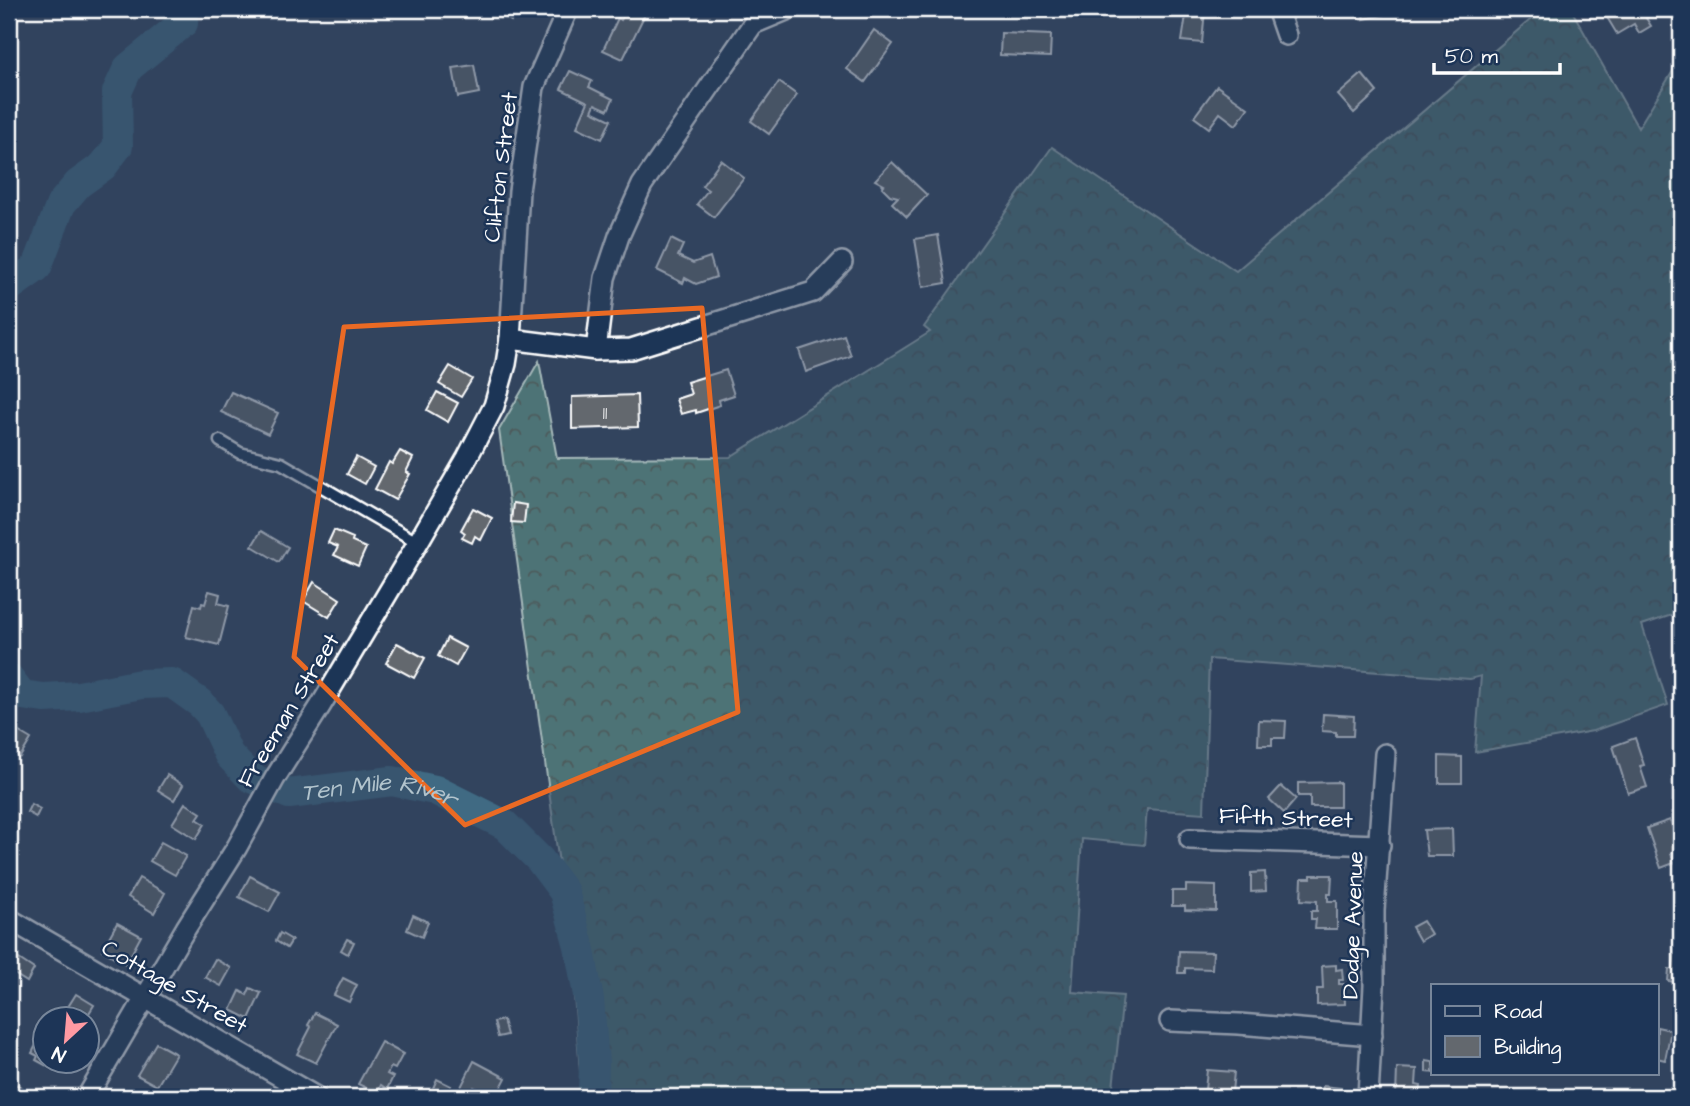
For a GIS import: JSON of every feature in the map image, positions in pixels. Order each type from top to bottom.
[{"type":"street","name":"Clifton Street","points":[[510,339],[519,191],[534,87],[568,9]]},
{"type":"street","points":[[596,349],[606,278],[619,236],[642,185],[753,24],[789,9]]},
{"type":"street","points":[[1277,9],[1286,35]]},
{"type":"street","points":[[510,339],[596,349],[631,349],[813,292],[842,262]]},
{"type":"street","name":"Freeman Street","points":[[87,1097],[467,458],[494,406],[510,339]]},
{"type":"street","name":"Dodge Avenue","points":[[1368,1097],[1374,909],[1385,754]]},
{"type":"street","name":"Fifth Street","points":[[1190,839],[1380,845]]},
{"type":"street","name":"Cottage Street","points":[[9,919],[316,1097]]},
{"type":"street","points":[[1170,1021],[1372,1035]]},
{"type":"lane","points":[[220,441],[240,453],[281,463],[417,542]]},
{"type":"highlighted area","points":[[702,308],[738,712],[465,825],[294,657],[344,327]]},
{"type":"green space","points":[[1543,9],[1571,9],[1638,128],[1681,58],[1681,612],[1642,625],[1668,705],[1593,731],[1475,752],[1481,676],[1470,679],[1209,659],[1204,813],[1147,809],[1144,845],[1082,839],[1072,992],[1123,996],[1112,1097],[582,1097],[570,943],[499,430],[539,361],[557,458],[730,457],[930,332],[924,327],[1052,147],[1236,271]]},
{"type":"building","points":[[492,9],[518,9],[511,21]]},
{"type":"building","points":[[627,9],[646,12],[623,59],[603,50],[618,18],[621,20]]},
{"type":"building","points":[[1187,9],[1205,9],[1202,43],[1182,41]]},
{"type":"building","points":[[1362,9],[1382,9],[1383,15],[1364,19]]},
{"type":"building","points":[[1602,9],[1660,10],[1646,18],[1651,26],[1639,33],[1634,24],[1617,34]]},
{"type":"building","points":[[874,30],[893,44],[865,82],[847,69]]},
{"type":"building","points":[[1001,33],[1051,35],[1050,57],[1000,55]]},
{"type":"building","points":[[474,65],[479,93],[458,97],[453,68]]},
{"type":"building","points":[[570,71],[592,81],[589,87],[613,99],[608,110],[595,104],[592,111],[611,120],[602,139],[577,127],[588,102],[561,89]]},
{"type":"building","points":[[1362,74],[1377,92],[1354,113],[1338,95]]},
{"type":"building","points":[[779,82],[797,95],[769,134],[751,121]]},
{"type":"building","points":[[1217,86],[1248,108],[1236,125],[1220,113],[1209,128],[1194,117]]},
{"type":"building","points":[[721,160],[744,178],[714,217],[697,204],[708,190],[702,186]]},
{"type":"building","points":[[892,162],[927,195],[907,217],[892,203],[898,197],[890,195],[882,187],[884,185],[875,180]]},
{"type":"building","points":[[938,235],[946,283],[923,287],[915,239]]},
{"type":"building","points":[[671,239],[683,245],[678,256],[693,263],[710,257],[716,277],[696,284],[685,278],[683,283],[657,270]]},
{"type":"building","points":[[844,335],[851,356],[806,372],[799,350]]},
{"type":"building","points":[[450,366],[472,379],[461,397],[439,384]]},
{"type":"building","points":[[726,370],[734,395],[719,400],[720,405],[696,413],[696,410],[681,414],[676,399],[691,394],[687,382]]},
{"type":"building","points":[[231,392],[278,413],[268,434],[221,412]]},
{"type":"building","points":[[437,392],[458,403],[448,422],[427,410]]},
{"type":"building","points":[[637,395],[638,427],[572,429],[572,397]]},
{"type":"building","points":[[400,451],[413,458],[406,472],[410,474],[395,500],[375,489],[389,462],[392,464]]},
{"type":"building","points":[[356,457],[374,467],[365,484],[347,474]]},
{"type":"building","points":[[513,503],[526,505],[524,523],[511,522]]},
{"type":"building","points":[[473,508],[492,518],[481,540],[475,536],[472,543],[462,538],[465,533],[461,530]]},
{"type":"building","points":[[334,530],[353,538],[352,542],[366,548],[358,566],[334,555],[338,547],[328,543]]},
{"type":"building","points":[[261,531],[288,547],[279,562],[252,546]]},
{"type":"building","points":[[314,582],[340,599],[329,617],[303,601]]},
{"type":"building","points":[[209,591],[220,594],[218,603],[229,606],[219,645],[186,637],[194,605],[201,607],[202,603],[205,604]]},
{"type":"building","points":[[447,638],[466,648],[456,666],[438,656]]},
{"type":"building","points":[[397,643],[425,658],[414,678],[386,663]]},
{"type":"building","points":[[1323,714],[1354,716],[1353,736],[1336,736],[1336,732],[1322,731]]},
{"type":"building","points":[[1259,720],[1286,721],[1285,738],[1272,738],[1272,745],[1258,745]]},
{"type":"building","points":[[9,726],[31,739],[20,757],[9,750]]},
{"type":"building","points":[[1635,738],[1644,765],[1640,766],[1647,787],[1628,793],[1613,746]]},
{"type":"building","points":[[1439,756],[1462,757],[1462,783],[1439,783]]},
{"type":"building","points":[[167,775],[183,785],[174,800],[158,790]]},
{"type":"building","points":[[1340,782],[1340,807],[1310,807],[1310,796],[1298,796],[1298,783]]},
{"type":"building","points":[[1281,786],[1296,799],[1284,813],[1269,799]]},
{"type":"building","points":[[185,803],[201,813],[197,819],[205,824],[196,839],[172,824]]},
{"type":"building","points":[[31,804],[40,809],[36,817],[27,812]]},
{"type":"building","points":[[1670,820],[1680,849],[1671,853],[1674,863],[1661,868],[1647,828]]},
{"type":"building","points":[[1452,829],[1453,856],[1427,856],[1424,830]]},
{"type":"building","points":[[161,842],[186,856],[175,875],[150,861]]},
{"type":"building","points":[[1265,872],[1266,891],[1251,892],[1251,873]]},
{"type":"building","points":[[1311,875],[1332,875],[1328,901],[1337,901],[1337,929],[1315,929],[1316,919],[1311,919],[1311,911],[1317,911],[1317,901],[1301,900],[1302,878],[1311,878]]},
{"type":"building","points":[[250,876],[280,892],[269,912],[239,897]]},
{"type":"building","points":[[139,878],[165,893],[154,913],[128,897]]},
{"type":"building","points":[[1186,885],[1216,886],[1216,911],[1185,910],[1185,906],[1172,906],[1172,891],[1186,891]]},
{"type":"building","points":[[413,915],[428,922],[422,937],[407,930]]},
{"type":"building","points":[[1423,921],[1431,934],[1420,941],[1412,927]]},
{"type":"building","points":[[117,923],[141,936],[126,964],[102,950]]},
{"type":"building","points":[[280,933],[292,940],[287,948],[276,941]]},
{"type":"building","points":[[347,939],[354,942],[348,954],[341,950]]},
{"type":"building","points":[[1676,939],[1681,939],[1681,983],[1668,981],[1669,969],[1673,969]]},
{"type":"building","points":[[1179,951],[1213,952],[1212,969],[1185,968],[1185,973],[1178,973]]},
{"type":"building","points":[[19,959],[34,969],[27,982],[11,972]]},
{"type":"building","points":[[215,959],[231,968],[221,986],[205,977]]},
{"type":"building","points":[[1336,965],[1336,970],[1342,969],[1343,980],[1339,980],[1339,984],[1344,984],[1345,1004],[1317,1005],[1317,989],[1323,989],[1322,966]]},
{"type":"building","points":[[343,978],[357,985],[349,1002],[334,995]]},
{"type":"building","points":[[250,988],[261,993],[249,1019],[231,1010],[240,991],[247,995]]},
{"type":"building","points":[[76,994],[92,1004],[70,1004]]},
{"type":"building","points":[[315,1013],[337,1024],[316,1063],[297,1054]]},
{"type":"building","points":[[503,1020],[507,1035],[498,1037],[494,1022]]},
{"type":"building","points":[[1658,1027],[1671,1030],[1665,1060],[1658,1058]]},
{"type":"building","points":[[381,1042],[403,1054],[395,1069],[391,1067],[387,1074],[393,1077],[387,1089],[381,1085],[377,1093],[358,1084]]},
{"type":"building","points":[[156,1043],[176,1054],[157,1086],[137,1075]]},
{"type":"building","points":[[474,1061],[506,1078],[496,1097],[474,1087],[469,1097],[451,1097],[453,1093],[457,1095]]},
{"type":"building","points":[[1426,1061],[1431,1062],[1431,1073],[1426,1072]]},
{"type":"building","points":[[1397,1068],[1417,1069],[1416,1085],[1421,1086],[1420,1097],[1396,1097]]},
{"type":"building","points":[[1207,1070],[1234,1072],[1232,1092],[1205,1090]]},
{"type":"building","points":[[437,1079],[451,1086],[447,1095],[451,1097],[429,1097]]},
{"type":"building","points":[[15,1084],[31,1092],[28,1097],[9,1097]]},
{"type":"building","points":[[1323,1086],[1341,1088],[1339,1097],[1321,1097]]},
{"type":"waterway","name":"Ten Mile River","points":[[9,287],[37,267],[61,204],[78,184],[103,166],[118,146],[117,92],[128,68],[183,23],[184,9]]},
{"type":"waterway","name":"Ten Mile River","points":[[9,678],[22,695],[44,698],[79,696],[141,684],[172,683],[200,703],[210,714],[229,755],[250,777],[289,794],[392,781],[435,790],[505,825],[540,860],[564,892],[579,946],[589,1000],[594,1064],[593,1097]]}]
